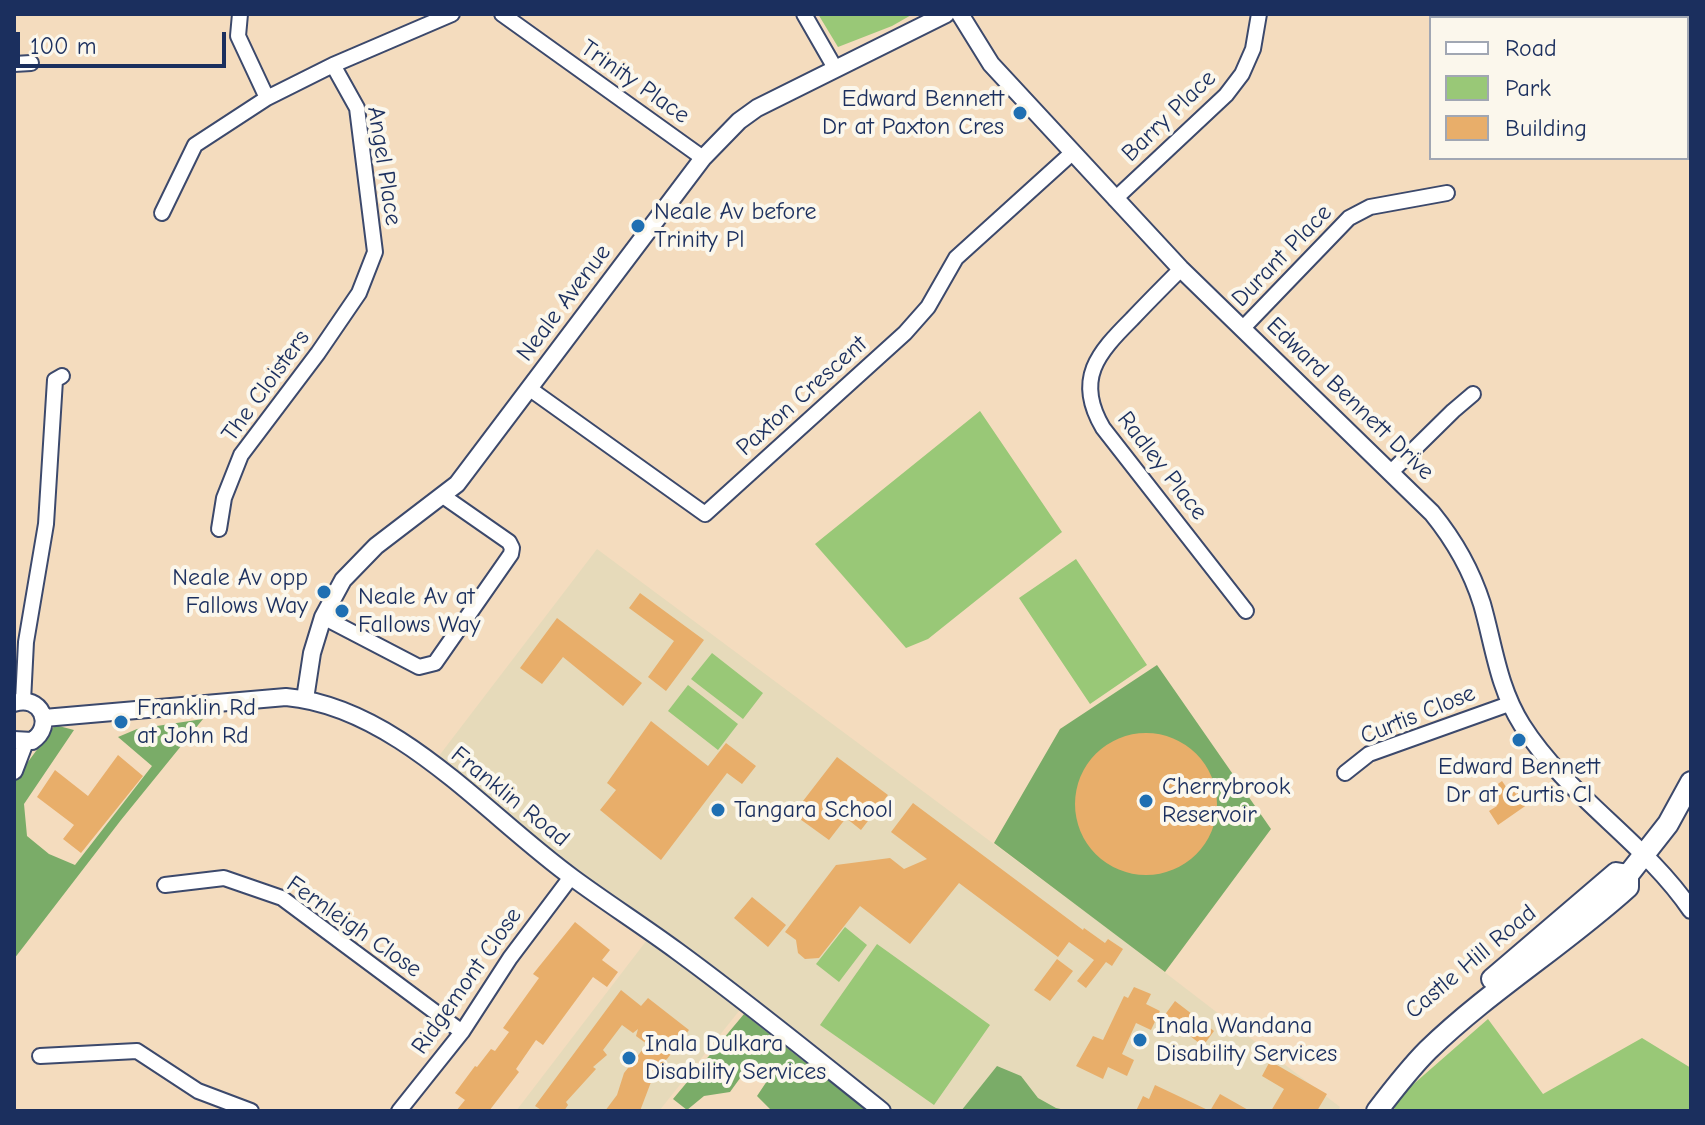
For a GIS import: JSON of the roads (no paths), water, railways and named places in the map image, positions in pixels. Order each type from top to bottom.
[{"type":"main road","name":"Castle Hill Road","points":[[1377,1111],[1428,1050],[1472,1010],[1599,913],[1628,887],[1628,875],[1668,824],[1691,782]]},
{"type":"main road","name":"Castle Hill Road","points":[[1361,1111],[1416,1043],[1616,873],[1628,875]]},
{"type":"street","points":[[240,14],[238,36],[267,98]]},
{"type":"street","points":[[162,213],[195,145],[267,98],[333,65],[452,14]]},
{"type":"street","name":"Trinity Place","points":[[502,14],[703,158]]},
{"type":"street","points":[[804,14],[835,68]]},
{"type":"street","name":"Neale Avenue","points":[[305,699],[312,653],[323,617],[343,580],[360,561],[457,484],[703,158],[757,108],[946,14]]},
{"type":"street","name":"Edward Bennett Drive","points":[[960,14],[991,64],[1181,269],[1438,520],[1465,561],[1481,600],[1509,704],[1534,744],[1554,768],[1666,878],[1691,910]]},
{"type":"street","name":"Barry Place","points":[[1115,199],[1226,95],[1242,74],[1253,49],[1259,14]]},
{"type":"street","points":[[14,64],[31,63]]},
{"type":"street","name":"Angel Place","points":[[333,65],[357,108],[375,252],[359,293],[341,317]]},
{"type":"street","name":"Paxton Crescent","points":[[530,389],[705,514],[905,333],[928,307],[956,258],[1072,153]]},
{"type":"street","name":"Durant Place","points":[[1243,328],[1349,218],[1370,207],[1447,193]]},
{"type":"street","name":"Radley Place","points":[[1181,269],[1101,352],[1092,372],[1091,405],[1103,428],[1246,611]]},
{"type":"street","name":"The Cloisters","points":[[219,529],[224,498],[241,455],[318,353],[341,317]]},
{"type":"street","points":[[14,771],[19,741],[32,741],[42,732],[44,718],[39,707],[18,702],[46,524],[55,380],[62,376]]},
{"type":"street","points":[[1391,472],[1473,394]]},
{"type":"street","points":[[323,617],[419,667],[435,663],[511,554],[512,548],[509,542],[443,496]]},
{"type":"street","name":"Franklin Road","points":[[44,718],[270,697],[305,699],[338,707],[367,720],[401,741],[571,877],[680,953],[882,1111]]},
{"type":"street","name":"Curtis Close","points":[[1345,773],[1369,754],[1509,704]]},
{"type":"street","name":"Ridgemont Close","points":[[399,1111],[462,1032],[510,958],[571,877]]},
{"type":"street","name":"Fernleigh Close","points":[[165,885],[224,878],[282,898],[462,1032]]},
{"type":"street","points":[[40,1056],[137,1051],[198,1091],[251,1111]]},
{"type":"place","name":"Edward Bennett Dr at Paxton Cres","points":[[1020,113]]},
{"type":"place","name":"Neale Av before Trinity Pl","points":[[638,226]]},
{"type":"place","name":"Neale Av opp Fallows Way","points":[[324,592]]},
{"type":"place","name":"Neale Av at Fallows Way","points":[[342,611]]},
{"type":"place","name":"Franklin Rd at John Rd","points":[[121,722]]},
{"type":"place","name":"Edward Bennett Dr at Curtis Cl","points":[[1519,740]]},
{"type":"place","name":"Cherrybrook Reservoir","points":[[1146,801]]},
{"type":"place","name":"Tangara School","points":[[718,810]]},
{"type":"place","name":"Inala Wandana Disability Services","points":[[1140,1040]]},
{"type":"place","name":"Inala Dulkara Disability Services","points":[[629,1058]]}]
